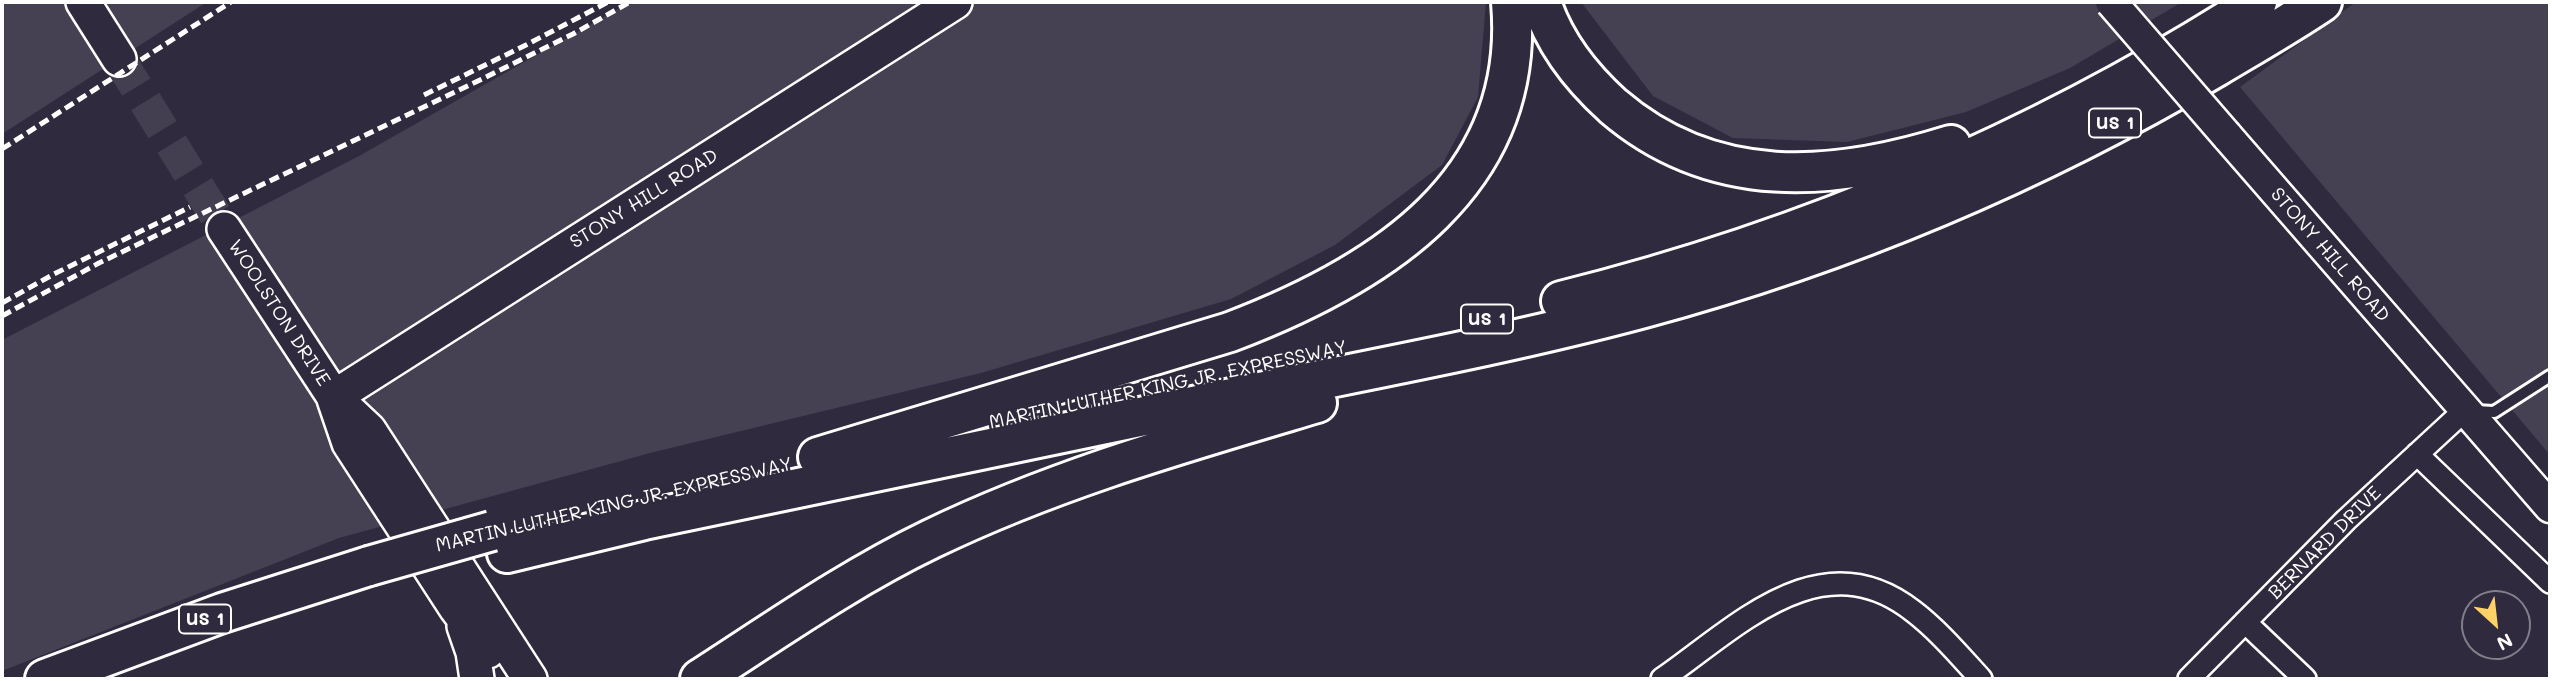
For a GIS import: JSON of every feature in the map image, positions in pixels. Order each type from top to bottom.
[{"type":"highway","points":[[818,457],[1230,332],[1292,307],[1378,259],[1401,243],[1441,207],[1459,186],[1487,141],[1505,94],[1512,46],[1511,2]]},
{"type":"highway","points":[[1541,2],[1555,34],[1581,72],[1600,94],[1622,113],[1671,146],[1707,160],[1747,170],[1802,174],[1859,168],[1902,159],[1955,144],[2124,81]]},
{"type":"highway","name":"MARTIN LUTHER KING JR. EXPRESSWAY","points":[[45,679],[196,622],[376,577],[499,542],[639,495],[1510,314],[1637,281],[1763,242],[1873,200],[2007,141],[2124,81],[2257,2]]},
{"type":"highway","name":"MARTIN LUTHER KING JR. EXPRESSWAY","points":[[499,542],[644,520],[1580,324],[1772,270],[1960,197],[2139,110],[2322,2]]},
{"type":"highway","points":[[700,679],[862,576],[1007,504],[1146,454],[1580,324]]},
{"type":"highway","name":"MARTIN LUTHER KING JR. EXPRESSWAY","points":[[114,679],[230,637],[376,577]]},
{"type":"main road","points":[[83,2],[118,59]]},
{"type":"main road","name":"STONY HILL ROAD","points":[[334,397],[955,2]]},
{"type":"main road","name":"WOOLSTON DRIVE","points":[[224,229],[334,397],[369,430],[530,679]]},
{"type":"main road","name":"WOOLSTON DRIVE","points":[[334,397],[349,443],[456,608],[506,679]]},
{"type":"main road","name":"WOOLSTON DRIVE","points":[[456,608],[473,652],[477,679]]},
{"type":"street","name":"STONY HILL ROAD","points":[[2111,2],[2550,507]]},
{"type":"street","name":"BERNARD DRIVE","points":[[2189,679],[2346,520],[2465,410]]},
{"type":"street","points":[[2417,454],[2550,582]]},
{"type":"street","points":[[1662,679],[1769,604],[1812,586],[1840,583],[1866,586],[1913,611],[1981,679]]},
{"type":"street","points":[[2245,622],[2305,679]]},
{"type":"lane","points":[[2465,410],[2494,412],[2550,376]]},
{"type":"shaded area","points":[[2,2],[207,2],[2,134]]},
{"type":"shaded area","points":[[630,2],[1486,2],[1478,97],[1442,165],[1335,245],[1231,299],[981,373],[654,452],[339,538],[2,671],[2,340],[359,156]]},
{"type":"shaded area","points":[[1581,2],[2182,2],[2070,68],[1966,112],[1847,142],[1733,138],[1653,96]]},
{"type":"shaded area","points":[[2356,2],[2550,2],[2550,455],[2240,87]]},
{"type":"tunnel","points":[[119,59],[224,229]]},
{"type":"railway","points":[[2,149],[231,2]]},
{"type":"railway","points":[[424,95],[608,2]]},
{"type":"railway","points":[[2,316],[99,263],[482,79],[630,2]]},
{"type":"railway","points":[[2,303],[54,274],[190,207]]}]
